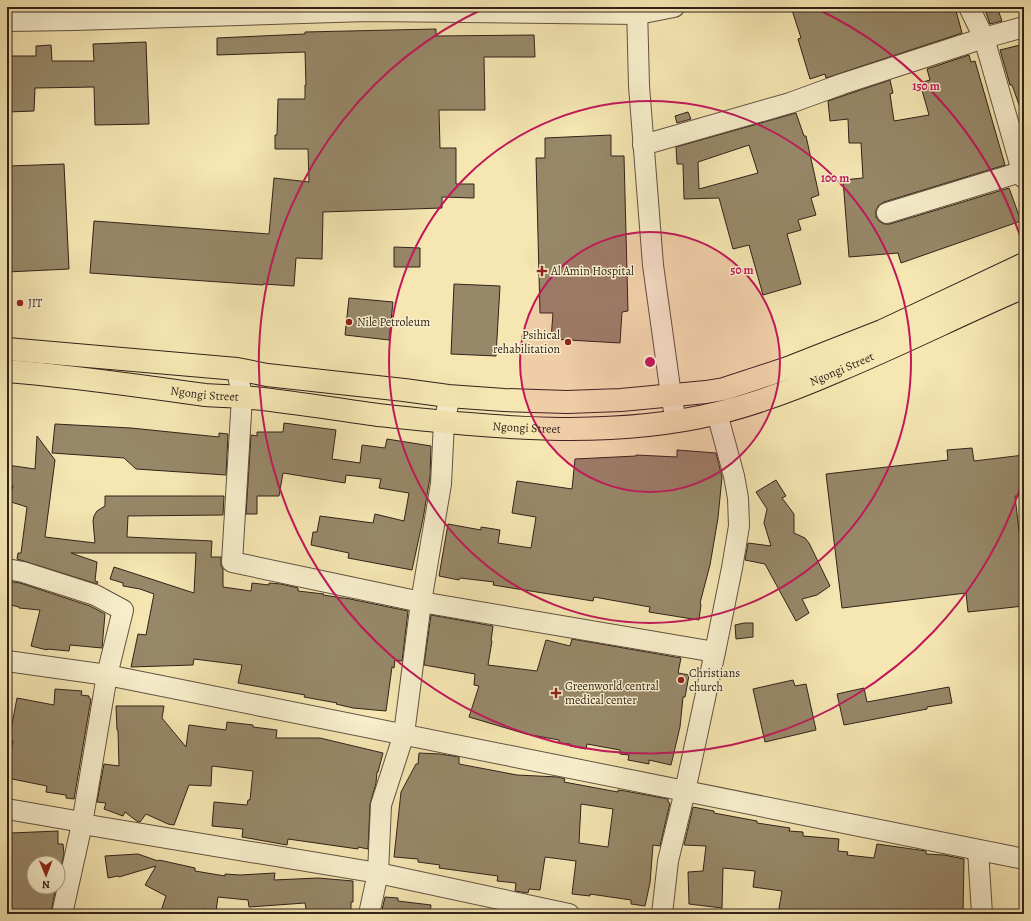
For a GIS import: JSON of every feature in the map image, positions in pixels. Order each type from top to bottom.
[{"type":"main road","name":"Ngongi Street","points":[[7,349],[237,369],[448,396],[567,402],[671,396],[724,389],[788,368],[882,331],[1024,264]]},
{"type":"main road","name":"Ngongi Street","points":[[7,370],[55,374],[210,395],[242,397],[335,410],[444,422],[565,429],[608,429],[676,421],[718,413],[757,402],[796,388],[875,355],[1024,287]]},
{"type":"street","points":[[7,21],[74,14],[637,10],[674,7]]},
{"type":"street","points":[[887,212],[1023,174],[984,38],[969,7]]},
{"type":"street","points":[[637,10],[639,86],[653,265],[671,396],[676,421]]},
{"type":"street","points":[[643,145],[790,103],[842,84],[984,38],[1024,27]]},
{"type":"street","points":[[237,369],[242,397],[232,562],[421,602],[715,652]]},
{"type":"street","points":[[369,914],[378,873],[381,805],[404,734],[421,602],[441,484],[444,422],[448,405],[448,396]]},
{"type":"street","points":[[662,914],[668,861],[685,791],[715,652],[739,526],[738,498],[734,476],[718,413]]},
{"type":"street","points":[[7,569],[23,572],[95,595],[123,610],[107,675],[82,824],[62,914]]},
{"type":"street","points":[[7,661],[107,675],[1024,859]]},
{"type":"street","points":[[7,809],[82,822],[82,824],[378,873],[569,914]]},
{"type":"street","points":[[978,850],[982,914]]},
{"type":"building","points":[[791,7],[955,7],[962,33],[826,78],[825,74],[810,79],[798,39],[801,38]]},
{"type":"building","points":[[984,7],[997,7],[1002,21],[990,24]]},
{"type":"building","points":[[436,29],[436,36],[534,35],[535,57],[484,57],[485,110],[439,110],[440,148],[456,148],[456,184],[474,184],[474,198],[442,197],[442,208],[323,212],[322,259],[296,258],[294,286],[90,273],[94,221],[269,234],[274,178],[309,182],[308,149],[275,149],[278,99],[305,99],[305,52],[217,55],[217,38],[305,34],[305,32]]},
{"type":"building","points":[[146,42],[149,124],[95,125],[94,87],[35,88],[34,111],[7,112],[7,56],[36,56],[36,46],[51,45],[52,61],[94,61],[93,44]]},
{"type":"building","points":[[1024,44],[1024,113],[1022,113],[1012,85],[1010,85],[1000,50]]},
{"type":"building","points":[[969,55],[971,62],[975,61],[1005,165],[884,202],[879,205],[876,210],[876,217],[884,224],[890,224],[1009,188],[1021,221],[901,263],[898,253],[849,257],[843,180],[863,178],[861,143],[849,143],[848,119],[830,121],[828,101],[890,80],[893,93],[890,94],[894,121],[929,115],[920,83],[930,80],[927,69]]},
{"type":"building","points":[[688,112],[691,119],[677,123],[675,116]]},
{"type":"building","points":[[796,113],[804,136],[806,136],[819,195],[811,198],[816,215],[798,220],[801,230],[787,234],[801,284],[763,295],[749,245],[733,249],[719,198],[684,199],[683,164],[677,164],[676,147]],"holes":[[[749,145],[758,173],[699,189],[698,162]]]},
{"type":"building","points":[[611,135],[611,156],[624,156],[628,311],[622,312],[620,343],[551,339],[553,313],[540,313],[536,158],[545,158],[545,138]]},
{"type":"building","points":[[64,164],[69,269],[7,272],[7,173],[9,173],[9,166]]},
{"type":"building","points":[[394,247],[420,248],[420,267],[394,267]]},
{"type":"building","points":[[454,284],[500,286],[496,356],[451,354]]},
{"type":"building","points":[[349,298],[393,302],[389,340],[345,335]]},
{"type":"building","points":[[284,423],[336,430],[332,459],[360,463],[362,445],[385,448],[387,439],[431,446],[430,477],[412,570],[348,558],[349,553],[311,545],[313,532],[317,532],[320,516],[373,523],[375,514],[404,521],[409,493],[379,488],[381,479],[346,475],[345,483],[283,473],[279,496],[257,496],[257,514],[246,514],[251,435],[257,436],[257,432],[283,432]]},
{"type":"building","points":[[55,424],[131,428],[219,437],[219,433],[228,434],[226,475],[136,469],[124,458],[52,453]]},
{"type":"building","points":[[37,436],[55,460],[45,537],[95,543],[94,516],[97,511],[105,506],[105,496],[224,496],[223,515],[128,516],[127,537],[212,541],[211,557],[221,557],[223,587],[251,591],[252,583],[269,585],[269,583],[281,584],[298,588],[298,591],[324,594],[323,595],[408,611],[402,661],[395,660],[394,668],[392,667],[386,711],[353,708],[336,704],[337,703],[304,697],[305,695],[238,683],[242,665],[194,659],[193,665],[131,667],[138,634],[146,635],[154,594],[140,589],[123,586],[123,583],[110,579],[114,567],[194,593],[196,553],[71,553],[97,562],[95,581],[98,582],[97,584],[17,559],[18,553],[21,553],[27,507],[8,501],[13,486],[7,485],[7,465],[35,469]]},
{"type":"building","points":[[972,448],[974,461],[1024,455],[1024,496],[1015,496],[1024,574],[1024,606],[968,612],[966,593],[842,608],[826,474],[948,460],[947,450]]},
{"type":"building","points":[[677,450],[716,453],[722,477],[718,518],[710,565],[700,603],[699,620],[649,612],[650,607],[594,597],[593,601],[493,585],[494,582],[460,578],[459,580],[439,576],[448,524],[481,530],[481,527],[500,530],[498,543],[531,548],[536,517],[512,513],[517,481],[572,489],[575,459],[636,455],[677,457]]},
{"type":"building","points":[[776,480],[786,496],[782,498],[794,514],[794,533],[805,538],[809,543],[830,586],[817,595],[802,599],[809,613],[796,621],[765,564],[745,560],[748,543],[771,546],[764,523],[767,509],[756,492]]},
{"type":"building","points":[[7,581],[20,583],[90,606],[105,614],[102,648],[70,645],[69,651],[47,650],[31,646],[40,610],[19,608],[7,604]]},
{"type":"building","points":[[431,615],[493,626],[488,665],[537,671],[546,640],[570,646],[572,639],[681,658],[678,673],[689,675],[685,697],[683,697],[680,727],[671,765],[649,760],[649,764],[628,760],[629,755],[620,754],[620,750],[587,744],[586,749],[570,746],[570,744],[559,743],[559,740],[526,734],[469,717],[479,686],[474,685],[475,674],[424,665]]},
{"type":"building","points":[[753,623],[753,637],[736,639],[735,625]]},
{"type":"building","points":[[793,680],[795,686],[806,684],[816,730],[765,742],[753,689]]},
{"type":"building","points":[[949,687],[952,703],[844,725],[837,694],[864,688],[867,702]]},
{"type":"building","points":[[55,689],[82,691],[81,695],[89,696],[91,699],[74,799],[66,798],[66,795],[46,792],[47,786],[7,778],[7,770],[13,741],[9,740],[17,698],[54,705]]},
{"type":"building","points":[[116,706],[164,706],[162,718],[186,747],[189,725],[226,730],[227,722],[277,730],[276,738],[320,738],[383,753],[370,804],[368,849],[358,847],[358,849],[288,839],[287,845],[242,837],[243,829],[212,826],[214,802],[247,805],[248,800],[250,800],[253,771],[212,766],[211,786],[189,785],[174,825],[168,824],[146,814],[140,822],[138,822],[125,812],[123,816],[104,809],[106,803],[97,802],[104,764],[119,766]]},
{"type":"building","points":[[419,753],[440,754],[459,757],[459,764],[517,775],[558,777],[565,779],[564,782],[668,799],[668,802],[670,803],[660,846],[653,845],[650,883],[645,906],[631,904],[631,900],[590,894],[590,896],[572,894],[576,861],[545,857],[540,890],[529,889],[528,893],[515,891],[516,883],[497,881],[498,876],[439,868],[440,865],[418,862],[418,859],[394,857],[401,792],[416,764],[418,764]],"holes":[[[581,804],[613,809],[608,847],[579,843]]]},
{"type":"building","points":[[693,807],[714,811],[714,813],[757,821],[757,823],[790,828],[789,831],[803,832],[803,836],[839,839],[838,851],[848,852],[847,855],[874,858],[877,844],[926,851],[926,854],[944,855],[964,859],[963,914],[778,914],[782,891],[753,887],[755,871],[723,868],[722,908],[689,904],[688,872],[703,871],[706,846],[684,845]]},
{"type":"building","points":[[58,831],[58,844],[63,844],[64,855],[26,855],[26,895],[54,895],[51,912],[38,910],[35,914],[7,914],[7,886],[10,868],[7,868],[7,842],[11,842],[11,833]]},
{"type":"building","points":[[138,854],[158,861],[195,868],[195,871],[225,876],[225,874],[240,875],[275,873],[274,880],[318,878],[353,881],[353,902],[351,902],[351,910],[344,910],[344,914],[307,914],[305,903],[249,907],[248,900],[218,897],[216,911],[202,909],[202,914],[160,914],[166,896],[145,885],[156,866],[119,877],[108,878],[105,856]]},
{"type":"building","points":[[385,897],[398,898],[398,901],[431,905],[430,914],[381,914]]},
{"type":"place","name":"Al Amin Hospital","points":[[542,271]]},
{"type":"place","name":"JIT","points":[[20,303]]},
{"type":"place","name":"Nile Petroleum","points":[[349,322]]},
{"type":"place","name":"Psihical rehabilitation","points":[[568,342]]},
{"type":"place","name":"Christians church","points":[[681,680]]},
{"type":"place","name":"Greenworld central medical center","points":[[556,693]]}]
